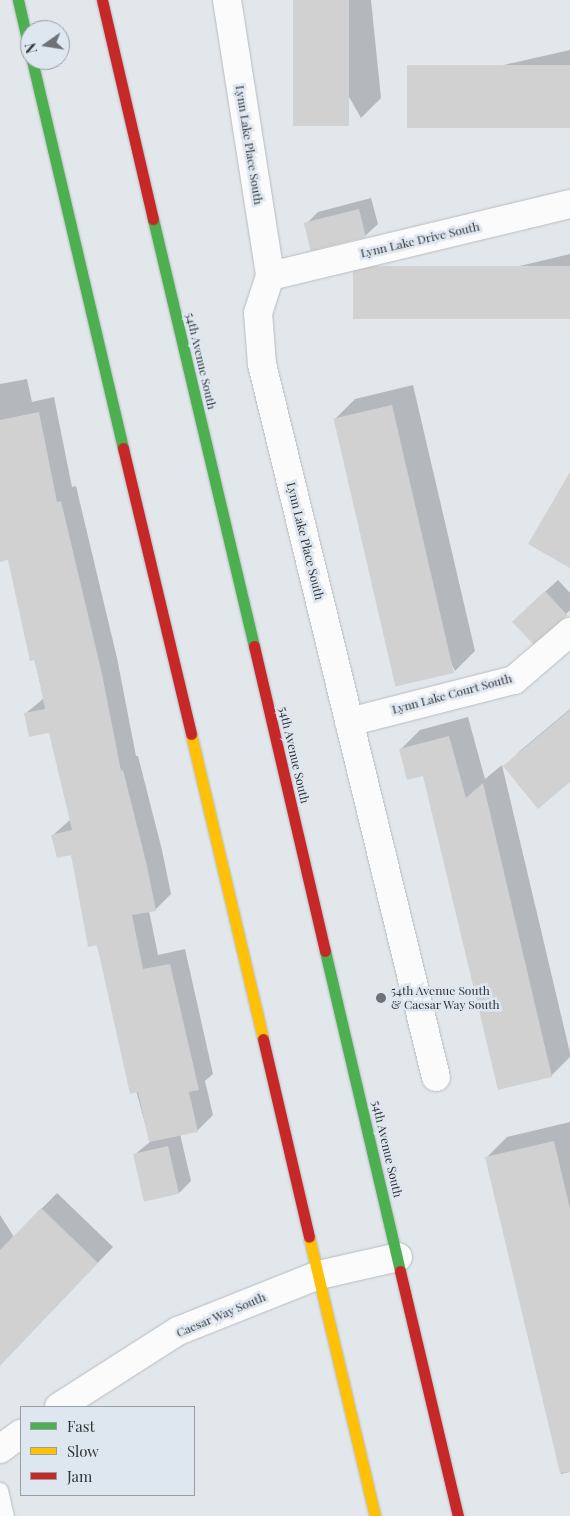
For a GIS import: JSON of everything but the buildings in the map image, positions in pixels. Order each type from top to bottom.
[{"type":"main road","points":[[18,0],[23,20]]},
{"type":"main road","name":"54th Avenue South","points":[[102,0],[458,1516]]},
{"type":"main road","points":[[34,70],[375,1516]]},
{"type":"street","name":"Lynn Lake Place South","points":[[227,0],[270,276],[258,313],[262,364],[436,1077]]},
{"type":"street","name":"Lynn Lake Drive South","points":[[270,276],[570,204]]},
{"type":"street","name":"Lynn Lake Court South","points":[[349,722],[514,680],[570,632]]},
{"type":"street","name":"Caesar Way South","points":[[61,1406],[178,1331],[319,1275],[398,1257]]},
{"type":"street","points":[[0,1449],[20,1435]]},
{"type":"lane","points":[[0,1490],[6,1516]]},
{"type":"traffic: fast","points":[[18,0],[23,20]]},
{"type":"traffic: fast","points":[[34,70],[123,448]]},
{"type":"traffic: fast","points":[[153,219],[254,646]]},
{"type":"traffic: fast","points":[[325,951],[400,1271]]},
{"type":"traffic: slow","points":[[191,734],[263,1039]]},
{"type":"traffic: slow","points":[[309,1237],[375,1516]]},
{"type":"traffic: jam","points":[[102,0],[153,219]]},
{"type":"traffic: jam","points":[[123,448],[191,734]]},
{"type":"traffic: jam","points":[[254,646],[325,951]]},
{"type":"traffic: jam","points":[[263,1039],[309,1237]]},
{"type":"traffic: jam","points":[[400,1271],[458,1516]]},
{"type":"place","name":"54th Avenue South & Caesar Way South","points":[[381,998]]}]
